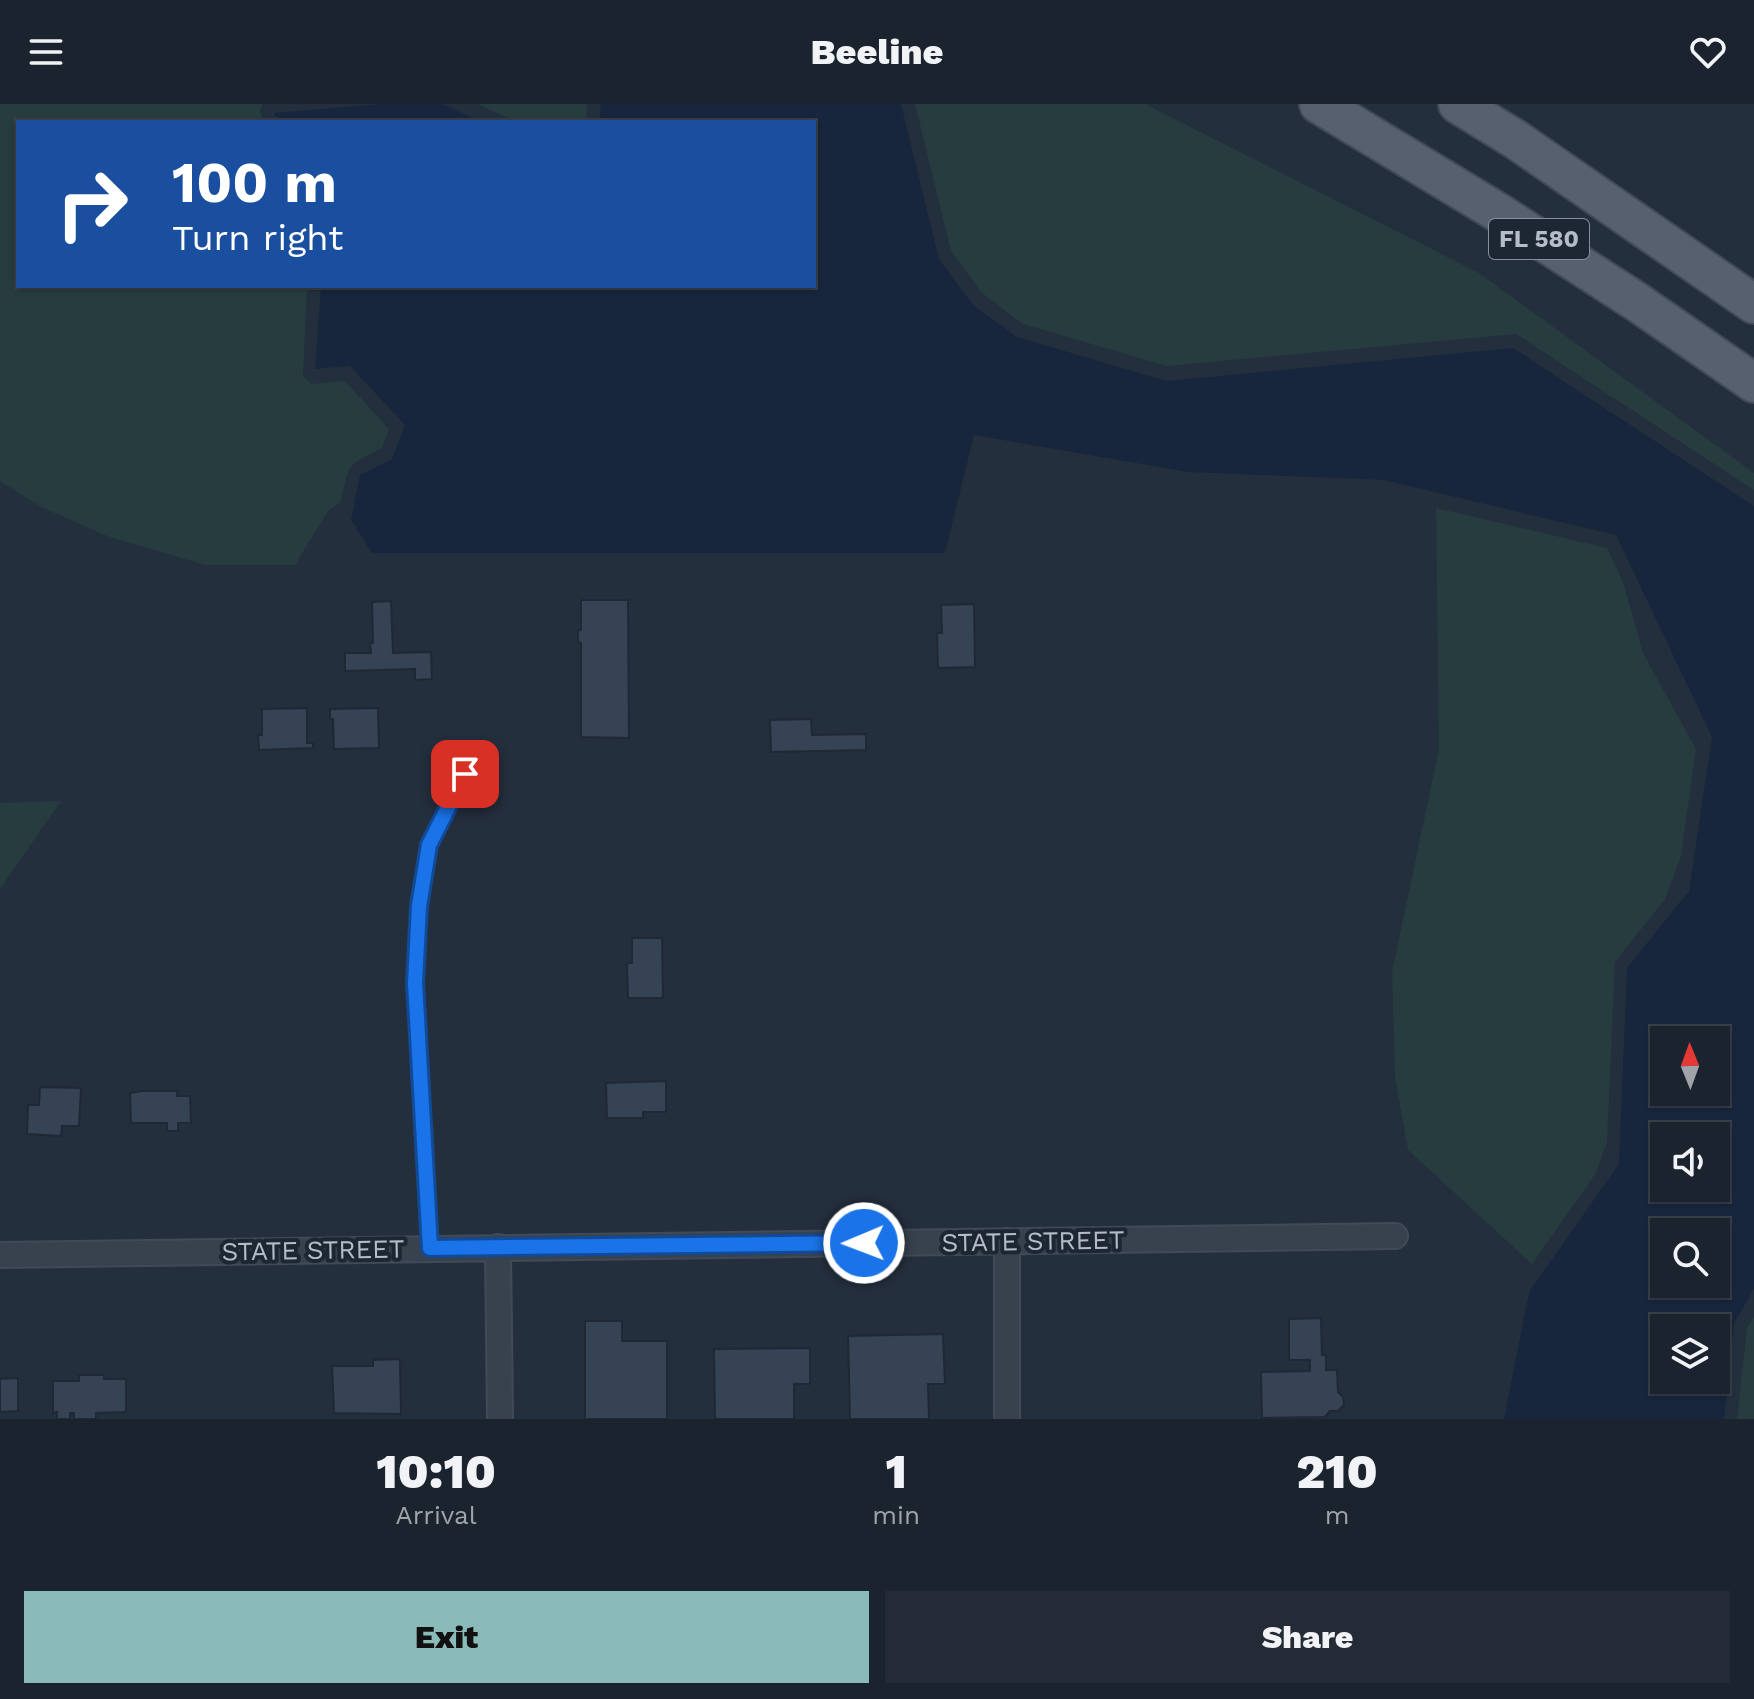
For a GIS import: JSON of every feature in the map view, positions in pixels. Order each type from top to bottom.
[{"type":"main road","name":"FL 580","points":[[1319,104],[1499,213],[1637,302],[1754,383]]},
{"type":"main road","name":"FL 580","points":[[1458,104],[1515,139],[1754,304]]},
{"type":"street","name":"STATE STREET","points":[[0,1255],[1395,1236]]},
{"type":"street","points":[[1007,1241],[1007,1419]]},
{"type":"street","points":[[498,1247],[500,1419]]},
{"type":"lane","points":[[430,1248],[415,983],[419,906],[429,845],[465,774]]},
{"type":"green space","points":[[0,104],[263,104],[260,110],[262,120],[16,120],[16,288],[307,288],[303,376],[312,384],[345,381],[389,429],[382,448],[351,467],[341,502],[328,511],[295,565],[205,565],[107,536],[41,507],[0,481]]},
{"type":"green space","points":[[477,104],[587,104],[586,120],[513,120]]},
{"type":"green space","points":[[915,104],[1145,104],[1479,273],[1754,473],[1754,490],[1516,334],[1167,366],[1023,324],[982,293],[951,251]]},
{"type":"green space","points":[[1436,508],[1607,548],[1623,582],[1643,653],[1696,749],[1681,856],[1665,899],[1615,962],[1607,1142],[1596,1173],[1532,1264],[1408,1150],[1395,1077],[1392,972],[1439,749]]},
{"type":"green space","points":[[61,801],[0,889],[0,803]]},
{"type":"green space","points":[[1754,1317],[1754,1419],[1737,1419],[1747,1328]]},
{"type":"water","points":[[381,104],[442,104],[478,120],[279,120],[273,113]]},
{"type":"water","points":[[601,104],[901,104],[939,259],[973,305],[1017,337],[1166,381],[1513,348],[1754,506],[1754,1289],[1734,1323],[1730,1361],[1730,1314],[1650,1314],[1650,1394],[1727,1394],[1724,1419],[1504,1419],[1529,1292],[1619,1164],[1627,968],[1689,891],[1712,737],[1616,535],[1384,480],[1188,472],[974,435],[945,553],[372,553],[351,520],[360,475],[392,459],[405,425],[350,366],[315,369],[321,288],[816,288],[816,120],[599,120]]},
{"type":"building","points":[[581,600],[628,600],[629,738],[581,737],[581,643],[578,642],[578,631],[581,630]]},
{"type":"building","points":[[391,601],[393,653],[431,652],[432,679],[415,680],[415,669],[345,671],[345,653],[371,653],[372,602]]},
{"type":"building","points":[[974,604],[975,667],[938,668],[937,633],[942,633],[941,605]]},
{"type":"building","points":[[307,708],[307,743],[313,743],[313,748],[259,750],[262,709]]},
{"type":"building","points":[[378,708],[379,748],[334,749],[330,709]]},
{"type":"building","points":[[811,719],[812,735],[866,734],[866,750],[771,752],[770,720]]},
{"type":"building","points":[[632,938],[662,938],[663,998],[628,998],[627,963],[632,963]]},
{"type":"building","points":[[666,1081],[666,1112],[643,1112],[643,1118],[607,1118],[606,1083]]},
{"type":"building","points":[[40,1087],[81,1088],[79,1126],[62,1126],[61,1136],[27,1134],[28,1105],[39,1105]]},
{"type":"building","points":[[177,1091],[177,1096],[190,1096],[191,1123],[178,1123],[178,1131],[167,1131],[167,1123],[131,1123],[130,1093]]},
{"type":"building","points":[[1321,1318],[1322,1355],[1326,1355],[1326,1370],[1337,1370],[1338,1392],[1343,1397],[1344,1405],[1338,1411],[1330,1411],[1325,1417],[1262,1418],[1261,1372],[1310,1371],[1310,1360],[1289,1360],[1289,1319]]},
{"type":"building","points":[[585,1321],[622,1321],[622,1341],[667,1341],[667,1419],[585,1419]]},
{"type":"building","points":[[943,1334],[945,1384],[928,1384],[929,1419],[850,1419],[848,1336]]},
{"type":"building","points":[[810,1348],[810,1384],[794,1384],[794,1419],[715,1419],[714,1349]]},
{"type":"building","points":[[400,1359],[401,1414],[334,1413],[332,1366],[373,1366],[373,1360]]},
{"type":"building","points":[[79,1375],[126,1379],[126,1412],[96,1413],[96,1419],[74,1419],[74,1413],[70,1413],[70,1419],[57,1419],[57,1412],[53,1413],[53,1381],[79,1381]]},
{"type":"building","points":[[18,1378],[18,1411],[0,1412],[0,1379]]},
{"type":"route","points":[[465,774],[429,845],[419,906],[415,983],[430,1248],[864,1243]]}]
